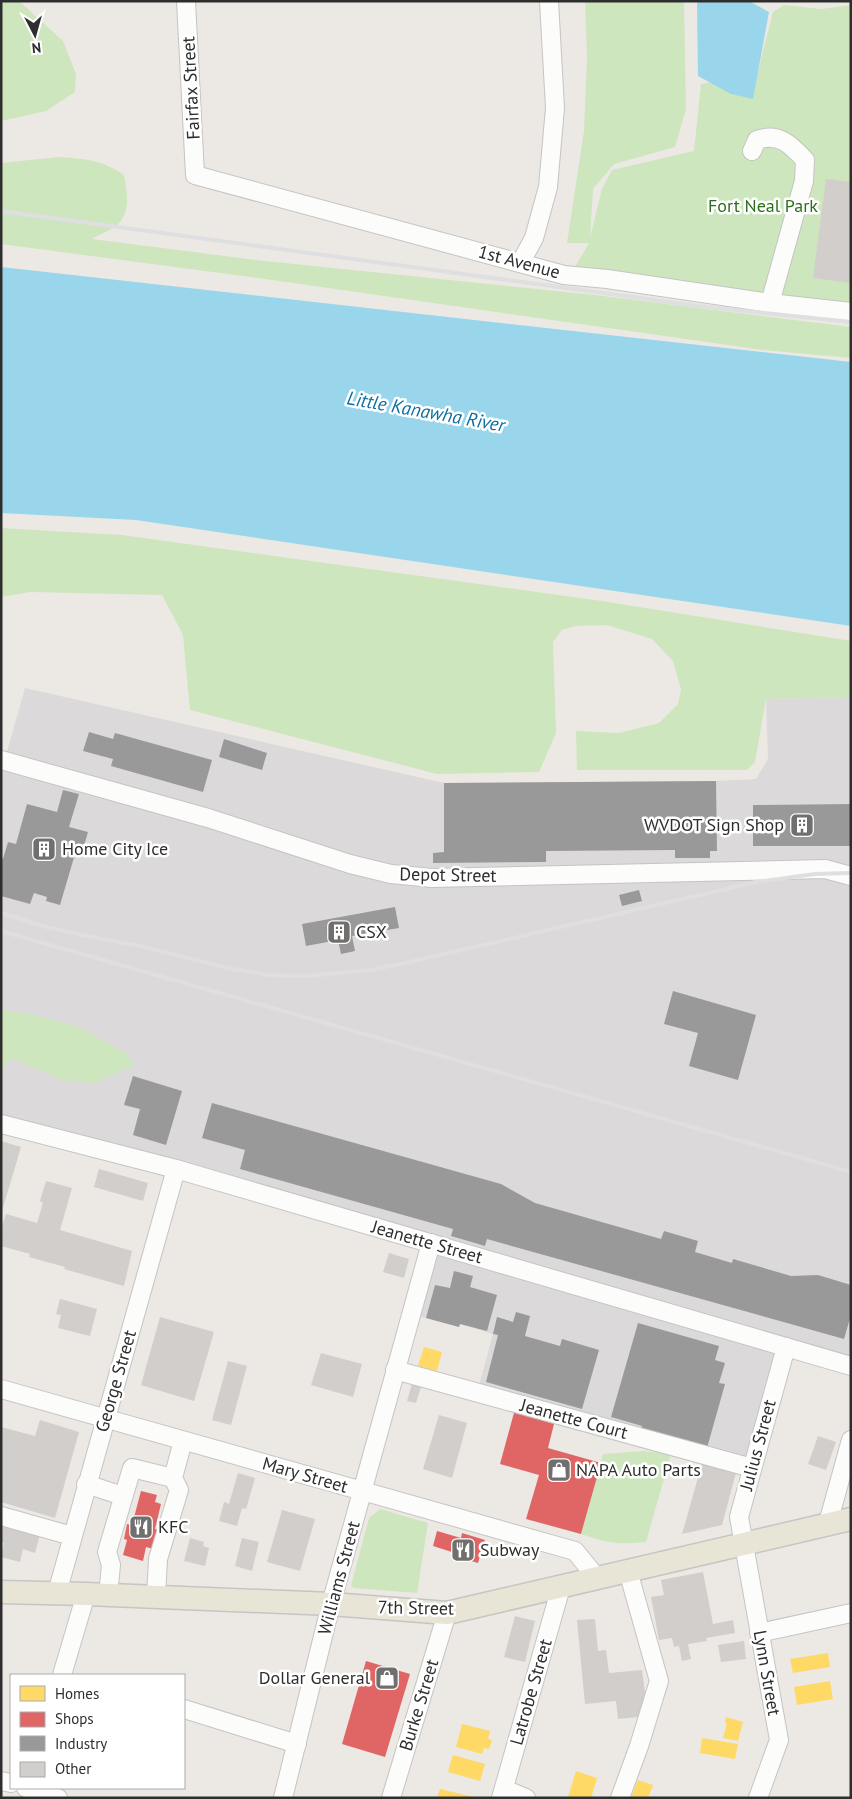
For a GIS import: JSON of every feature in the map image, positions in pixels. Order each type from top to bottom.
[{"type":"main road","name":"7th Street","points":[[1,1592],[331,1604],[447,1613],[743,1545],[851,1518]]},
{"type":"street","name":"Fairfax Street","points":[[186,1],[195,175]]},
{"type":"street","points":[[521,262],[534,238],[548,187],[555,108],[549,1]]},
{"type":"street","points":[[752,151],[757,140],[765,137],[788,142],[805,160],[804,181],[770,303]]},
{"type":"street","name":"1st Avenue","points":[[195,175],[564,275],[851,312]]},
{"type":"street","name":"Depot Street","points":[[1,760],[208,818],[350,864],[391,874],[432,878],[825,869],[851,876]]},
{"type":"street","name":"Jeanette Street","points":[[1,1124],[176,1169],[851,1366]]},
{"type":"street","name":"George Street","points":[[57,1593],[86,1484],[176,1169]]},
{"type":"street","name":"Williams Street","points":[[283,1798],[331,1604],[431,1243]]},
{"type":"street","name":"Julius Street","points":[[743,1545],[739,1517],[786,1347]]},
{"type":"street","name":"Jeanette Court","points":[[395,1370],[752,1468]]},
{"type":"street","name":"Mary Street","points":[[1,1389],[575,1551],[597,1578]]},
{"type":"street","points":[[828,1523],[851,1440]]},
{"type":"street","points":[[156,1597],[158,1560],[179,1490],[173,1478],[183,1441]]},
{"type":"street","points":[[63,1674],[111,1565],[107,1552],[132,1468],[173,1478]]},
{"type":"street","points":[[110,1539],[117,1537],[132,1488],[137,1482],[144,1481],[166,1486],[171,1494],[160,1537],[164,1543]]},
{"type":"street","points":[[86,1484],[123,1496]]},
{"type":"street","points":[[1,1516],[72,1536]]},
{"type":"street","name":"Lynn Street","points":[[743,1545],[779,1740],[758,1798]]},
{"type":"street","points":[[620,1798],[639,1746],[659,1681],[628,1571]]},
{"type":"street","name":"Latrobe Street","points":[[503,1793],[561,1587]]},
{"type":"street","name":"Burke Street","points":[[391,1798],[447,1613]]},
{"type":"street","points":[[759,1633],[850,1619]]},
{"type":"street","points":[[185,1709],[297,1744]]},
{"type":"street","points":[[30,1789],[58,1798]]},
{"type":"street","points":[[503,1793],[526,1798]]},
{"type":"shaded area","points":[[25,688],[444,783],[756,779],[768,759],[766,699],[851,697],[851,1366],[786,1347],[752,1468],[477,1393],[493,1334],[460,1324],[459,1327],[411,1314],[431,1244],[1,1124],[1,773]]},
{"type":"green space","points":[[1,1],[19,1],[63,41],[76,74],[75,92],[46,111],[1,121]]},
{"type":"green space","name":"Fort Neal Park","points":[[585,1],[684,1],[686,109],[675,147],[614,164],[593,189],[590,238],[602,189],[612,170],[694,151],[701,84],[757,75],[773,12],[784,5],[821,9],[851,5],[851,305],[774,297],[575,267],[589,243],[567,243],[584,131],[587,58]]},
{"type":"green space","points":[[59,157],[101,163],[124,175],[127,201],[122,219],[112,229],[92,239],[256,260],[595,295],[851,327],[851,358],[763,350],[258,278],[1,244],[1,163]]},
{"type":"green space","points":[[1,528],[122,535],[602,601],[851,641],[851,697],[766,699],[755,762],[747,770],[577,770],[576,731],[619,733],[659,723],[678,704],[681,690],[673,661],[652,639],[607,625],[576,626],[562,630],[553,642],[556,733],[539,772],[437,774],[190,710],[183,635],[162,595],[30,592],[1,597]]},
{"type":"green space","points":[[1,1009],[35,1015],[78,1027],[126,1053],[134,1065],[94,1083],[63,1080],[11,1058],[1,1071]]},
{"type":"green space","points":[[643,1451],[671,1454],[646,1542],[613,1543],[581,1534],[603,1454]]},
{"type":"green space","points":[[380,1509],[428,1523],[417,1593],[354,1588],[351,1585],[369,1518]]},
{"type":"water","points":[[698,1],[749,1],[769,12],[753,99],[731,94],[698,76]]},
{"type":"water","name":"Little Kanawha River","points":[[1,267],[851,362],[851,626],[136,520],[1,513]]},
{"type":"building: Homes","points":[[424,1347],[442,1352],[437,1371],[418,1366]]},
{"type":"building: Homes","points":[[828,1653],[830,1667],[793,1673],[790,1659]]},
{"type":"building: Homes","points":[[830,1681],[833,1699],[797,1705],[794,1687]]},
{"type":"building: Homes","points":[[726,1717],[743,1722],[738,1741],[723,1738],[727,1723],[725,1723]]},
{"type":"building: Homes","points":[[462,1724],[490,1731],[488,1739],[492,1740],[489,1749],[484,1748],[482,1754],[456,1747]]},
{"type":"building: Homes","points":[[702,1738],[738,1744],[735,1759],[700,1753]]},
{"type":"building: Homes","points":[[453,1755],[485,1764],[480,1781],[448,1772]]},
{"type":"building: Homes","points":[[576,1771],[597,1778],[591,1798],[568,1797]]},
{"type":"building: Homes","points":[[638,1780],[653,1785],[648,1798],[631,1798]]},
{"type":"building: Homes","points":[[440,1789],[474,1797],[474,1798],[437,1798]]},
{"type":"building: Shops","name":"NAPA Auto Parts","points":[[515,1409],[555,1420],[548,1448],[601,1463],[581,1534],[526,1519],[539,1475],[500,1464]]},
{"type":"building: Shops","name":"KFC","points":[[141,1491],[157,1495],[155,1502],[161,1504],[155,1529],[158,1530],[153,1549],[146,1547],[143,1561],[123,1555],[127,1540],[124,1539],[127,1524],[132,1525]]},
{"type":"building: Shops","name":"Subway","points":[[437,1531],[461,1538],[462,1533],[485,1540],[478,1563],[454,1556],[455,1553],[433,1546]]},
{"type":"building: Shops","points":[[366,1661],[410,1674],[385,1757],[342,1744]]},
{"type":"building: Industry","points":[[89,732],[113,739],[115,733],[212,760],[203,792],[111,766],[113,759],[83,751]]},
{"type":"building: Industry","points":[[224,739],[267,753],[262,770],[219,757]]},
{"type":"building: Industry","points":[[716,781],[717,851],[710,851],[710,858],[675,858],[675,850],[546,851],[546,862],[433,863],[433,853],[444,852],[444,783]]},
{"type":"building: Industry","name":"Home City Ice","points":[[63,790],[79,794],[69,827],[88,832],[81,856],[75,854],[60,905],[46,901],[47,897],[34,893],[30,904],[1,896],[1,858],[3,859],[8,842],[16,844],[27,804],[57,812]]},
{"type":"building: Industry","name":"WVDOT Sign Shop","points":[[851,804],[851,846],[753,846],[753,805]]},
{"type":"building: Industry","points":[[639,890],[642,901],[622,906],[619,895]]},
{"type":"building: Industry","name":"CSX","points":[[395,907],[399,928],[352,936],[355,951],[341,954],[338,940],[306,946],[302,924]]},
{"type":"building: Industry","points":[[673,991],[756,1015],[738,1080],[689,1066],[698,1033],[664,1024]]},
{"type":"building: Industry","points":[[133,1076],[182,1091],[166,1145],[133,1135],[140,1109],[124,1105]]},
{"type":"building: Industry","points":[[212,1103],[501,1184],[535,1203],[661,1239],[664,1231],[698,1241],[695,1252],[732,1263],[733,1259],[791,1276],[818,1275],[851,1285],[851,1315],[844,1339],[487,1239],[485,1246],[451,1236],[453,1229],[240,1169],[245,1150],[202,1138]]},
{"type":"building: Industry","points":[[454,1271],[473,1276],[470,1287],[497,1295],[487,1331],[460,1324],[459,1327],[426,1318],[435,1285],[450,1288]]},
{"type":"building: Industry","points":[[516,1312],[530,1316],[525,1336],[560,1346],[562,1339],[599,1350],[582,1409],[486,1382],[498,1335],[493,1334],[497,1317],[513,1322]]},
{"type":"building: Industry","points":[[638,1323],[719,1346],[715,1360],[725,1363],[719,1383],[725,1384],[707,1448],[641,1430],[642,1426],[611,1417]]},
{"type":"building: Other","points":[[826,179],[851,182],[851,283],[813,278]]},
{"type":"building: Other","points":[[1,1141],[21,1147],[2,1211],[1,1211]]},
{"type":"building: Other","points":[[99,1169],[148,1183],[143,1201],[94,1187]]},
{"type":"building: Other","points":[[46,1181],[72,1188],[60,1230],[132,1251],[124,1286],[64,1269],[65,1267],[29,1257],[30,1254],[1,1246],[1,1229],[6,1214],[37,1223],[43,1203],[40,1201]]},
{"type":"building: Other","points":[[389,1253],[409,1259],[404,1278],[383,1272]]},
{"type":"building: Other","points":[[60,1299],[97,1309],[90,1336],[58,1328],[61,1315],[56,1314]]},
{"type":"building: Other","points":[[160,1317],[214,1332],[194,1401],[141,1385]]},
{"type":"building: Other","points":[[321,1353],[362,1364],[353,1397],[311,1385]]},
{"type":"building: Other","points":[[228,1361],[247,1366],[231,1425],[212,1420]]},
{"type":"building: Other","points":[[412,1384],[421,1387],[416,1403],[407,1401]]},
{"type":"building: Other","points":[[439,1415],[467,1423],[452,1478],[423,1469]]},
{"type":"building: Other","points":[[40,1420],[79,1432],[55,1518],[1,1502],[1,1427],[35,1436]]},
{"type":"building: Other","points":[[818,1436],[836,1442],[826,1470],[808,1464]]},
{"type":"building: Other","points":[[703,1460],[737,1469],[722,1525],[682,1534]]},
{"type":"building: Other","points":[[238,1473],[255,1478],[246,1509],[242,1508],[237,1526],[219,1521],[224,1502],[229,1504]]},
{"type":"building: Other","points":[[282,1510],[315,1519],[300,1571],[267,1562]]},
{"type":"building: Other","points":[[1,1520],[41,1531],[35,1553],[23,1549],[20,1562],[1,1557],[4,1543],[1,1542]]},
{"type":"building: Other","points":[[190,1538],[204,1542],[203,1546],[209,1548],[205,1566],[184,1561]]},
{"type":"building: Other","points":[[242,1538],[259,1542],[252,1571],[235,1566]]},
{"type":"building: Other","points":[[703,1572],[713,1624],[733,1620],[735,1633],[706,1638],[707,1641],[688,1644],[691,1659],[682,1661],[679,1646],[674,1647],[672,1638],[659,1640],[651,1597],[664,1595],[661,1580]]},
{"type":"building: Other","points":[[515,1616],[535,1621],[525,1662],[504,1657]]},
{"type":"building: Other","points":[[595,1619],[598,1651],[606,1650],[609,1673],[642,1670],[648,1716],[618,1719],[616,1701],[585,1704],[577,1620]]},
{"type":"building: Other","points":[[744,1641],[746,1659],[721,1662],[718,1645]]},
{"type":"railway","points":[[1,211],[698,306],[851,322]]},
{"type":"railway","points":[[1,913],[50,928],[140,946],[228,968],[268,975],[307,976],[371,970],[405,963],[756,882],[815,874],[851,873]]},
{"type":"railway","points":[[1,931],[851,1172]]},
{"type":"place","name":"WVDOT Sign Shop","points":[[802,825]]},
{"type":"place","name":"Home City Ice","points":[[44,849]]},
{"type":"place","name":"CSX","points":[[339,932]]},
{"type":"place","name":"NAPA Auto Parts","points":[[559,1470]]},
{"type":"place","name":"KFC","points":[[141,1527]]},
{"type":"place","name":"Subway","points":[[463,1550]]},
{"type":"place","name":"Dollar General","points":[[387,1678]]}]
